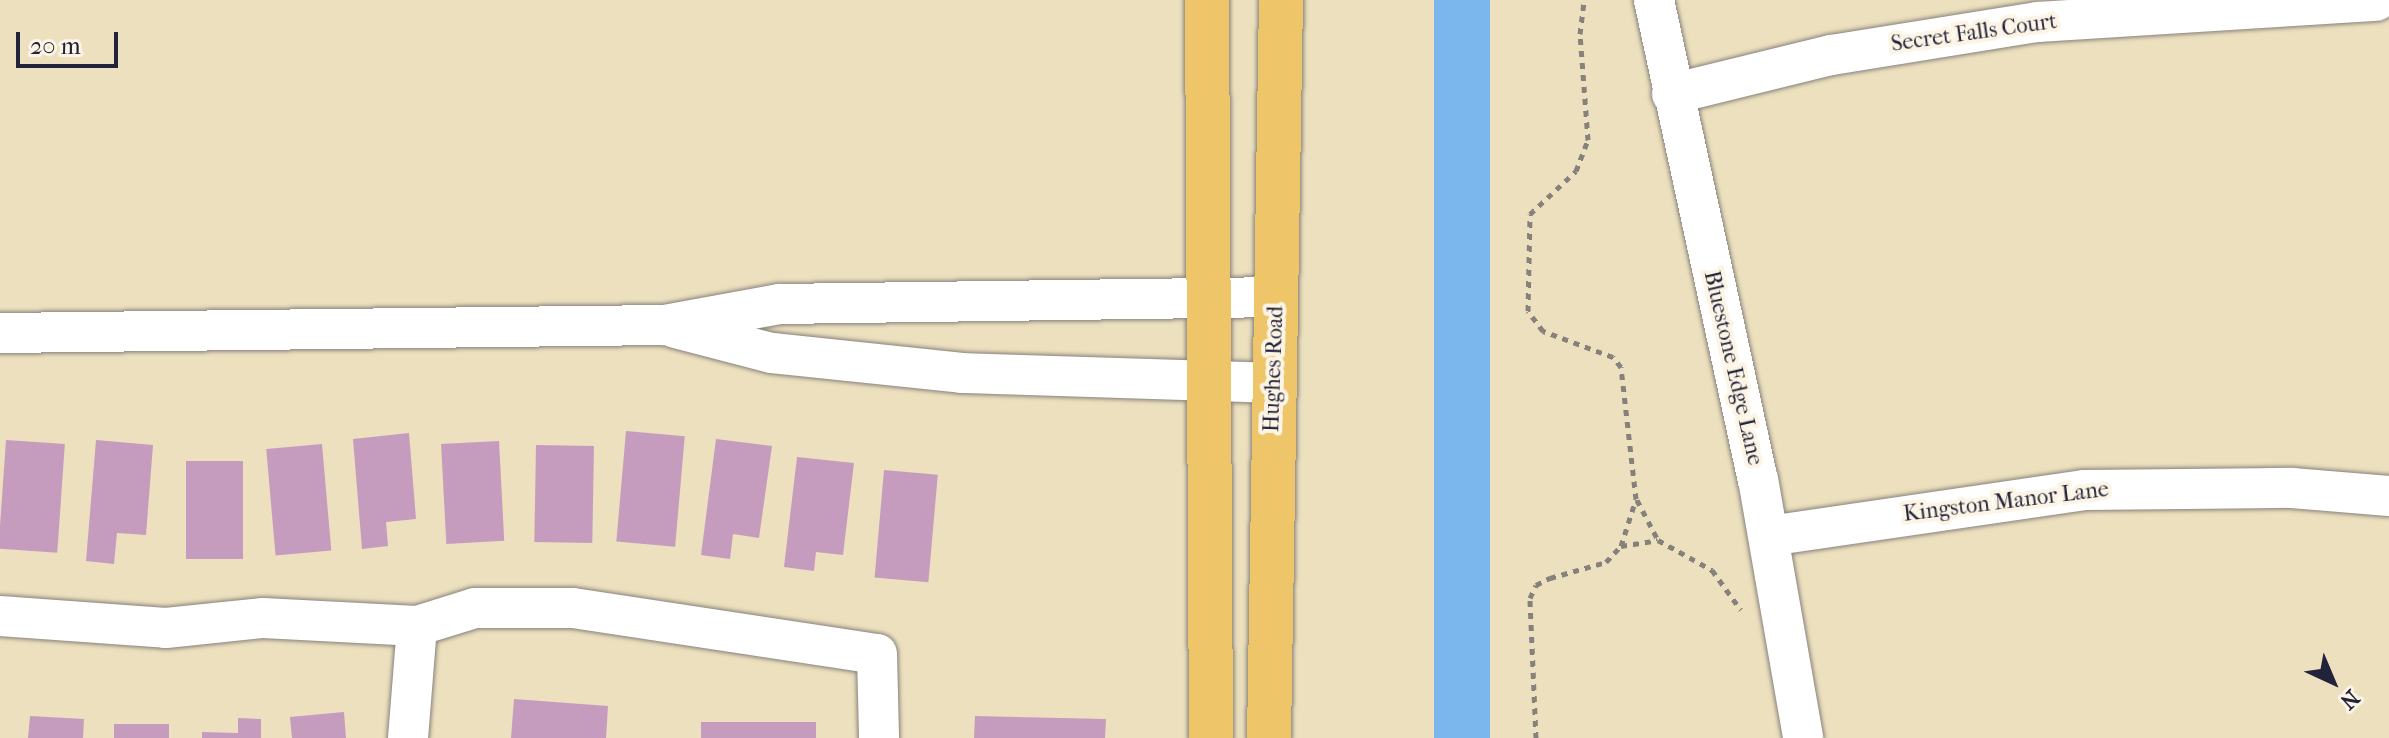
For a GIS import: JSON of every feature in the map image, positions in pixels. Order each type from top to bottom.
[{"type":"main road","points":[[1207,0],[1211,738]]},
{"type":"main road","name":"Hughes Road","points":[[1269,738],[1281,0]]},
{"type":"street","name":"Bluestone Edge Lane","points":[[1654,0],[1769,536],[1803,738]]},
{"type":"street","name":"Secret Falls Court","points":[[1672,94],[1831,55],[2038,22],[2376,1]]},
{"type":"street","points":[[0,333],[664,325],[779,304],[1276,297]]},
{"type":"street","points":[[664,325],[772,353],[962,373],[1273,383]]},
{"type":"street","name":"Kingston Manor Lane","points":[[1769,536],[2084,490],[2292,488],[2389,496]]},
{"type":"street","points":[[0,616],[166,628],[263,618],[417,626],[475,608],[573,608],[877,654],[879,738]]},
{"type":"street","points":[[408,738],[417,626]]},
{"type":"path","points":[[1584,0],[1580,34],[1588,140],[1576,171],[1530,214],[1528,311],[1543,331],[1613,357],[1621,367],[1636,499],[1658,540],[1712,570],[1725,582],[1742,614]]},
{"type":"path","points":[[1536,738],[1530,598],[1536,585],[1606,562],[1621,546],[1636,499]]},
{"type":"path","points":[[1621,546],[1658,540]]},
{"type":"water","points":[[1434,0],[1490,0],[1490,738],[1434,738]]},
{"type":"building","points":[[626,431],[685,436],[675,547],[616,542]]},
{"type":"building","points":[[409,433],[416,519],[386,522],[388,546],[362,549],[353,439]]},
{"type":"building","points":[[716,439],[772,446],[759,538],[733,534],[730,559],[701,555]]},
{"type":"building","points":[[6,440],[65,444],[57,553],[0,549]]},
{"type":"building","points":[[96,440],[153,445],[146,535],[117,533],[114,564],[86,561]]},
{"type":"building","points":[[499,441],[504,541],[446,544],[441,444]]},
{"type":"building","points":[[322,444],[331,551],[276,555],[266,449]]},
{"type":"building","points":[[536,445],[594,446],[592,543],[534,542]]},
{"type":"building","points":[[797,457],[854,463],[843,555],[816,552],[814,571],[784,567]]},
{"type":"building","points":[[186,461],[243,461],[243,559],[186,559]]},
{"type":"building","points":[[884,470],[938,475],[928,582],[875,578]]},
{"type":"building","points":[[514,699],[608,706],[606,738],[511,738]]},
{"type":"building","points":[[344,712],[346,738],[292,738],[290,717]]},
{"type":"building","points":[[30,716],[84,719],[83,738],[28,738]]},
{"type":"building","points":[[975,716],[1106,719],[1105,738],[974,738]]},
{"type":"building","points":[[238,718],[261,719],[261,738],[202,738],[202,732],[238,733]]},
{"type":"building","points":[[701,722],[816,722],[816,738],[701,738]]},
{"type":"building","points":[[114,724],[169,724],[169,738],[114,738]]}]
